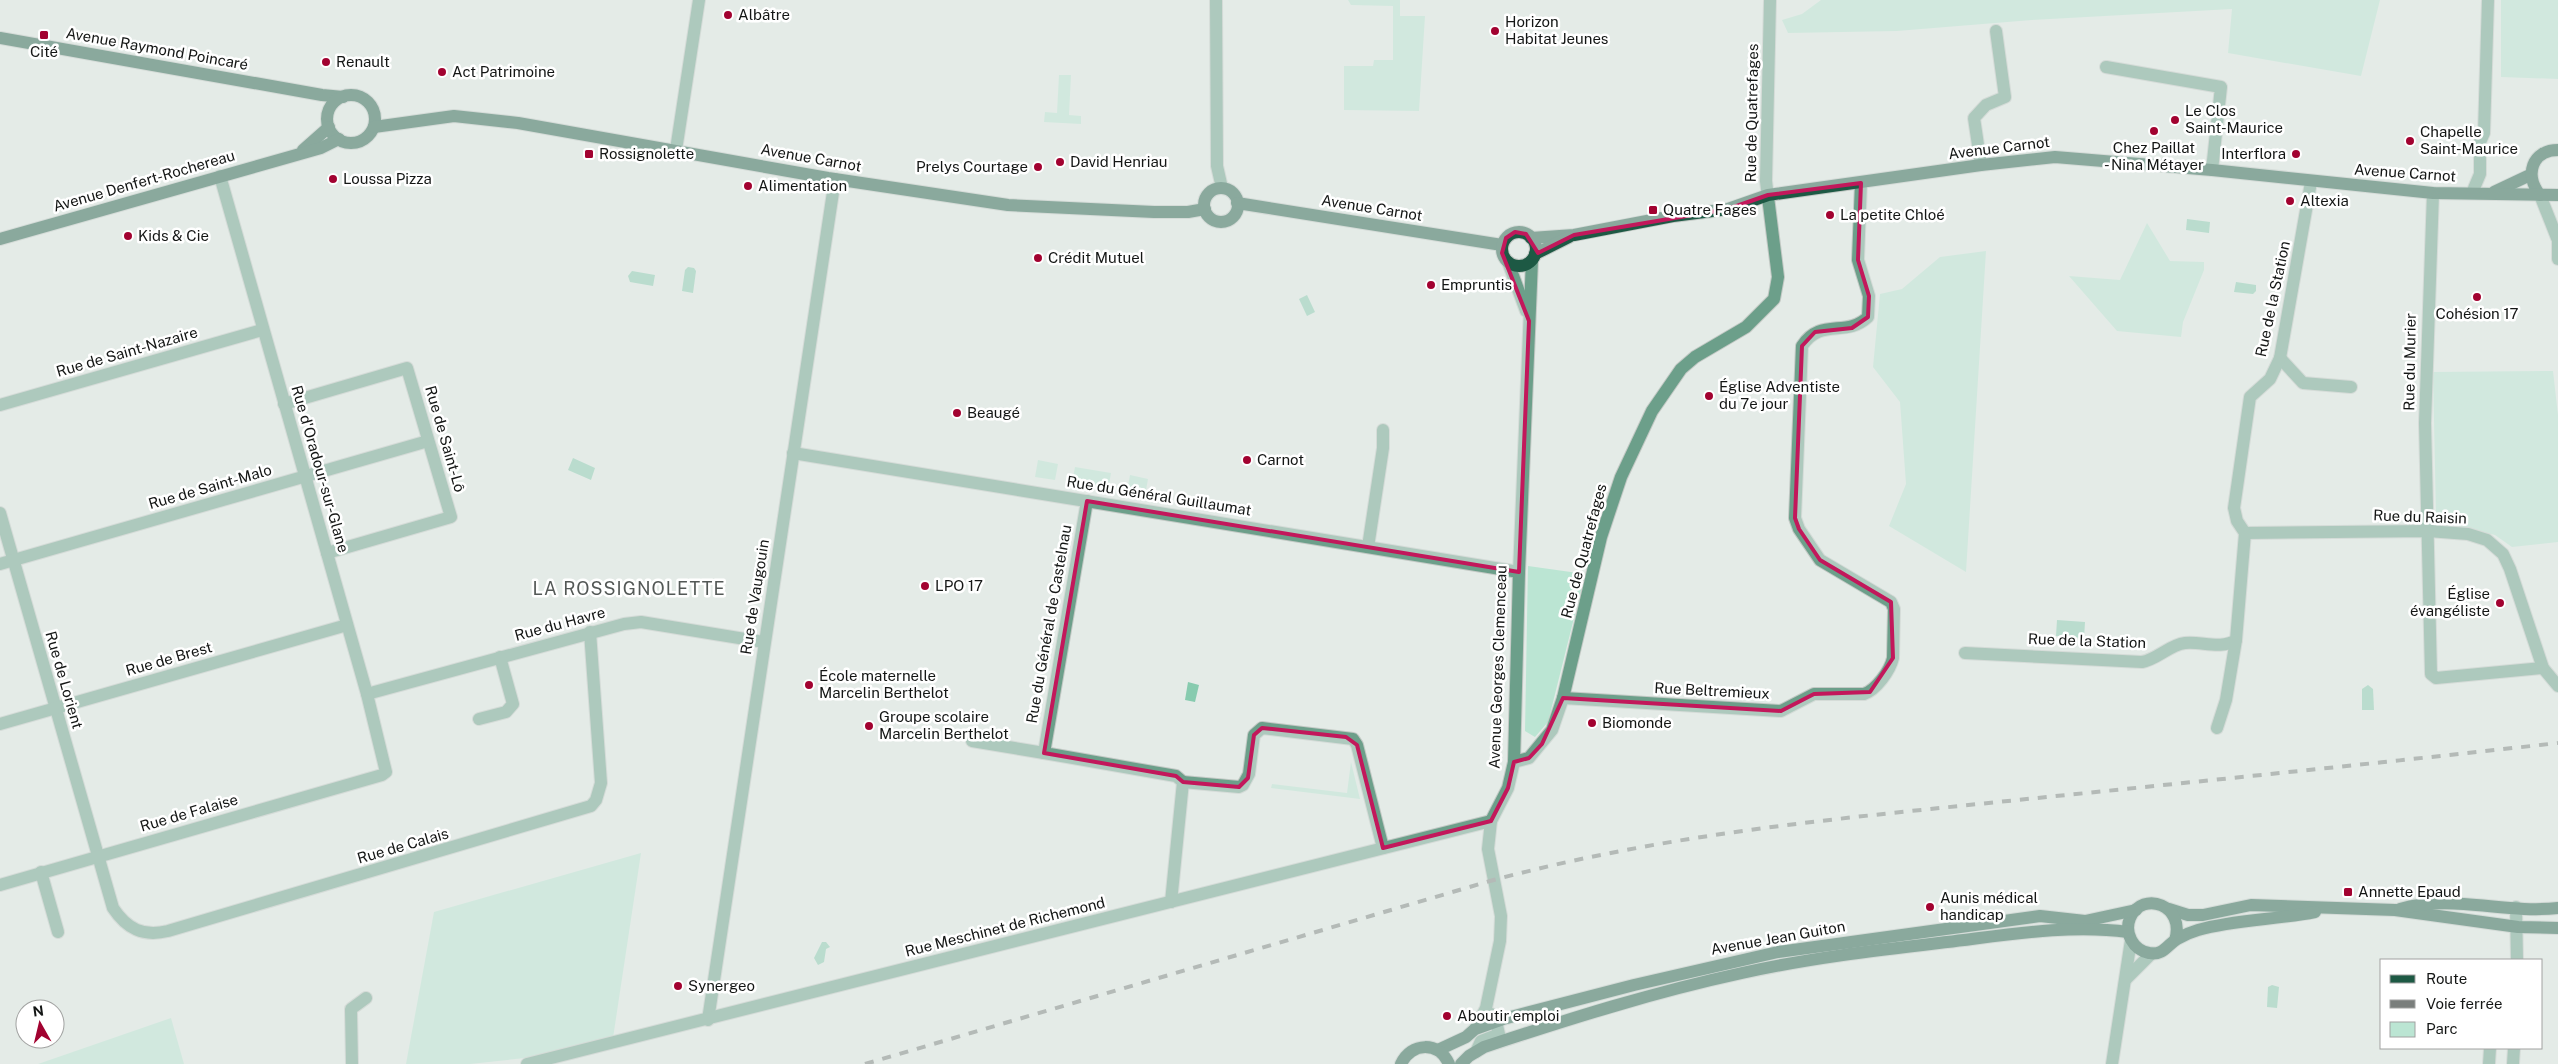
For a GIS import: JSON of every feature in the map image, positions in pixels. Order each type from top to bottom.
[{"type":"main road","name":"Avenue Raymond Poincaré","points":[[0,38],[322,96],[343,97]]},
{"type":"main road","points":[[308,92],[328,113]]},
{"type":"main road","points":[[358,96],[364,99],[373,110],[374,127],[364,139],[357,142],[350,143],[339,139],[329,127],[328,113],[336,101],[343,97],[358,96]]},
{"type":"main road","name":"Avenue Carnot","points":[[373,110],[415,120]]},
{"type":"main road","name":"Avenue Carnot","points":[[374,127],[415,120],[463,117],[518,123],[835,179],[1008,205],[1154,212],[1188,212],[1205,209]]},
{"type":"main road","name":"Avenue Denfert-Rochereau","points":[[297,154],[310,146],[329,127]]},
{"type":"main road","name":"Avenue Denfert-Rochereau","points":[[0,239],[327,146],[339,139]]},
{"type":"main road","points":[[2540,194],[2533,186],[2530,175],[2535,162],[2543,154],[2556,150]]},
{"type":"main road","name":"Avenue Carnot","points":[[1531,238],[1574,235],[1673,216],[1728,209],[1768,195],[1981,165],[2055,157],[2212,170],[2311,182],[2433,193],[2493,192],[2516,196],[2558,195]]},
{"type":"main road","name":"Avenue Carnot","points":[[2493,192],[2530,175]]},
{"type":"main road","points":[[1222,188],[1231,192],[1237,203],[1234,215],[1226,221],[1210,219],[1205,209],[1207,195],[1222,188]]},
{"type":"main road","name":"Avenue Carnot","points":[[1237,203],[1502,245]]},
{"type":"main road","points":[[1515,232],[1526,234],[1531,238],[1536,246],[1533,257],[1518,266],[1508,262],[1502,253],[1502,245],[1506,238],[1515,232]]},
{"type":"main road","name":"Avenue Carnot","points":[[1533,257],[1574,235]]},
{"type":"main road","points":[[2395,910],[2411,906],[2458,903],[2558,908]]},
{"type":"main road","points":[[2329,909],[2292,917],[2244,921],[2200,930],[2175,940],[2164,951],[2152,953],[2142,951],[2129,936],[2131,917],[2136,910],[2148,904],[2156,904],[2196,915],[2250,905],[2279,904],[2329,909],[2395,910],[2518,927],[2558,928]]},
{"type":"main road","points":[[2169,909],[2178,924],[2175,940]]},
{"type":"main road","name":"Avenue Jean Guiton","points":[[1438,1050],[1466,1036],[1474,1028],[1496,1021],[1644,982],[1778,952],[2040,916],[2085,921],[2136,910]]},
{"type":"main road","name":"Avenue Jean Guiton","points":[[1461,1064],[1484,1047],[1594,1011],[1689,985],[1763,969],[1850,955],[1995,936],[2097,930],[2129,936]]},
{"type":"main road","points":[[1401,1064],[1409,1052],[1416,1048],[1431,1047],[1438,1050],[1449,1064]]},
{"type":"street","points":[[676,150],[699,0]]},
{"type":"street","points":[[1216,0],[1217,166],[1222,188]]},
{"type":"street","name":"Rue de Quatrefages","points":[[1514,762],[1529,758],[1552,730],[1564,698],[1601,536],[1621,477],[1648,418],[1681,369],[1695,357],[1746,327],[1774,299],[1778,277],[1766,181],[1770,0]]},
{"type":"street","points":[[2472,193],[2480,174],[2480,142],[2484,133],[2488,0]]},
{"type":"street","points":[[1981,165],[1974,118],[1986,105],[2005,97],[1996,31]]},
{"type":"street","points":[[2106,67],[2221,87],[2212,170]]},
{"type":"street","name":"Rue d'Oradour-sur-Glane","points":[[220,176],[262,330],[367,694],[386,772]]},
{"type":"street","name":"Rue de Vaugouin","points":[[708,1020],[835,179]]},
{"type":"street","name":"Rue de la Station","points":[[1965,653],[2142,662],[2152,660],[2174,645],[2185,643],[2229,645],[2236,640],[2245,533],[2237,521],[2234,508],[2250,397],[2270,379],[2280,358],[2311,182]]},
{"type":"street","name":"Rue Beltremieux","points":[[1564,698],[1781,711],[1814,694],[1864,694],[1870,692],[1891,666],[1894,658],[1894,609],[1891,602],[1820,560],[1798,529],[1795,518],[1802,346],[1815,332],[1824,329],[1852,328],[1868,317],[1870,296],[1858,260],[1861,183]]},
{"type":"street","name":"Rue du Murier","points":[[2433,193],[2424,423],[2431,674],[2436,678],[2543,668]]},
{"type":"street","points":[[2540,194],[2557,234],[2558,259]]},
{"type":"street","name":"Avenue Georges Clemenceau","points":[[1474,1028],[1486,1008],[1501,926],[1498,896],[1488,849],[1490,821],[1508,788],[1514,762],[1528,321],[1533,257]]},
{"type":"street","name":"Avenue Georges Clemenceau","points":[[1508,262],[1528,321]]},
{"type":"street","name":"Rue de Saint-Nazaire","points":[[0,405],[262,330]]},
{"type":"street","points":[[2280,358],[2302,383],[2351,386]]},
{"type":"street","name":"Rue de Saint-Lô","points":[[284,404],[407,368],[451,517],[327,553]]},
{"type":"street","points":[[1368,547],[1383,448],[1383,430]]},
{"type":"street","name":"Rue de Saint-Malo","points":[[0,564],[428,441]]},
{"type":"street","name":"Rue du Général Guillaumat","points":[[793,453],[1519,572]]},
{"type":"street","name":"Rue du Général de Castelnau","points":[[1044,753],[1087,501]]},
{"type":"street","name":"Rue de Lorient","points":[[0,513],[97,856]]},
{"type":"street","name":"Rue du Raisin","points":[[2245,533],[2428,531],[2480,537],[2487,540],[2503,554],[2510,569],[2543,668],[2558,686]]},
{"type":"street","name":"Rue du Havre","points":[[367,694],[590,632],[641,622],[764,642]]},
{"type":"street","name":"Rue de Brest","points":[[0,724],[346,625]]},
{"type":"street","name":"Rue de Calais","points":[[97,856],[113,908],[117,914],[126,925],[137,931],[156,934],[584,810],[596,800],[601,784],[590,632]]},
{"type":"street","points":[[2217,728],[2226,700],[2236,640]]},
{"type":"street","points":[[479,719],[506,712],[513,704],[500,657]]},
{"type":"street","points":[[972,741],[1176,776],[1183,782],[1239,787],[1243,785],[1249,774],[1254,735],[1262,728],[1346,737],[1353,739],[1357,746],[1384,848]]},
{"type":"street","name":"Rue de Falaise","points":[[0,885],[382,775],[386,772]]},
{"type":"street","points":[[1171,902],[1183,782]]},
{"type":"street","name":"Rue Meschinet de Richemond","points":[[526,1064],[708,1020],[1490,821]]},
{"type":"street","points":[[41,872],[58,932]]},
{"type":"street","points":[[2516,907],[2518,927],[2517,959]]},
{"type":"street","points":[[2112,1064],[2126,979],[2129,936]]},
{"type":"street","points":[[2126,979],[2152,953]]},
{"type":"street","points":[[352,1064],[351,1009],[366,998]]},
{"type":"street","points":[[1476,1052],[1481,1041],[1499,1034],[1496,1021],[1486,1008]]},
{"type":"street","points":[[2489,1064],[2490,1049]]},
{"type":"street","points":[[2512,1064],[2514,1049]]},
{"type":"highlighted area","points":[[1861,183],[1858,260],[1869,296],[1868,317],[1852,328],[1815,332],[1802,346],[1795,518],[1799,529],[1820,560],[1891,602],[1893,658],[1870,692],[1814,694],[1781,711],[1563,698],[1542,744],[1529,758],[1514,762],[1508,788],[1491,821],[1383,848],[1357,745],[1346,737],[1262,728],[1254,735],[1248,778],[1239,787],[1183,782],[1176,776],[1044,753],[1087,501],[1519,572],[1529,321],[1502,253],[1506,238],[1515,232],[1526,234],[1538,253],[1574,235],[1728,209],[1768,195]]},
{"type":"green space","points":[[1348,0],[1400,0],[1400,16],[1425,16],[1419,111],[1344,110],[1344,66],[1373,66],[1374,60],[1393,60],[1393,6],[1351,5]]},
{"type":"green space","points":[[1821,0],[2380,0],[2361,76],[2228,53],[2232,9],[2032,20],[1897,31],[1788,33],[1782,20],[1802,14]]},
{"type":"green space","points":[[2501,0],[2558,0],[2558,79],[2501,77]]},
{"type":"green space","points":[[1059,75],[1071,75],[1069,115],[1081,116],[1081,124],[1044,122],[1045,112],[1057,113]]},
{"type":"green space","points":[[2147,223],[2170,261],[2204,262],[2204,270],[2183,322],[2181,337],[2117,331],[2069,276],[2120,280]]},
{"type":"green space","points":[[1986,251],[1966,572],[1889,526],[1906,484],[1900,402],[1873,367],[1880,294],[1902,289],[1940,257]]},
{"type":"green space","points":[[2553,371],[2558,415],[2558,542],[2512,547],[2495,535],[2442,523],[2436,515],[2433,372]]},
{"type":"green space","points":[[1038,460],[1058,464],[1055,480],[1035,477]]},
{"type":"green space","points":[[1075,467],[1111,473],[1108,490],[1072,483]]},
{"type":"green space","points":[[1130,475],[1148,479],[1145,496],[1127,492]]},
{"type":"green space","points":[[1528,566],[1585,574],[1548,722],[1535,737],[1525,731]]},
{"type":"green space","points":[[1351,762],[1360,799],[1271,788],[1272,784],[1347,793]]},
{"type":"green space","points":[[641,853],[613,1038],[525,1058],[470,1064],[406,1064],[434,912]]},
{"type":"green space","points":[[171,1018],[184,1064],[38,1064]]},
{"type":"shaded area","points":[[2187,219],[2210,222],[2209,233],[2186,230]]},
{"type":"shaded area","points":[[688,267],[694,268],[696,271],[693,293],[682,291],[685,270]]},
{"type":"shaded area","points":[[632,271],[655,275],[653,286],[630,282],[628,276]]},
{"type":"shaded area","points":[[2236,282],[2256,285],[2256,291],[2253,294],[2234,292]]},
{"type":"shaded area","points":[[1307,295],[1315,312],[1307,316],[1299,299]]},
{"type":"shaded area","points":[[573,458],[595,468],[591,480],[568,470]]},
{"type":"shaded area","points":[[2057,620],[2085,622],[2084,638],[2056,636]]},
{"type":"shaded area","points":[[1188,682],[1199,685],[1195,702],[1185,700]]},
{"type":"shaded area","points":[[2368,685],[2373,689],[2374,710],[2362,710],[2362,689]]},
{"type":"shaded area","points":[[822,942],[826,942],[830,947],[826,949],[824,962],[818,965],[814,958]]},
{"type":"shaded area","points":[[2272,985],[2279,987],[2277,1008],[2267,1007],[2268,987]]},
{"type":"railway","points":[[865,1064],[1490,881],[1617,852],[1742,831],[1806,823],[2558,743]]},
{"type":"place","name":"Albâtre","points":[[728,15]]},
{"type":"place","name":"Horizon Habitat Jeunes","points":[[1495,31]]},
{"type":"place","name":"Cité","points":[[44,35]]},
{"type":"place","name":"Renault","points":[[326,62]]},
{"type":"place","name":"Act Patrimoine","points":[[442,72]]},
{"type":"place","name":"Le Clos Saint-Maurice","points":[[2175,120]]},
{"type":"place","name":"Chez Paillat - Nina Métayer","points":[[2154,131]]},
{"type":"place","name":"Chapelle Saint-Maurice","points":[[2410,141]]},
{"type":"place","name":"Rossignolette","points":[[589,154]]},
{"type":"place","name":"Interflora","points":[[2296,154]]},
{"type":"place","name":"David Henriau","points":[[1060,162]]},
{"type":"place","name":"Prelys Courtage","points":[[1038,167]]},
{"type":"place","name":"Loussa Pizza","points":[[333,179]]},
{"type":"place","name":"Alimentation","points":[[748,186]]},
{"type":"place","name":"Altexia","points":[[2290,201]]},
{"type":"place","name":"Quatre Fages","points":[[1653,210]]},
{"type":"place","name":"La petite Chloé","points":[[1830,215]]},
{"type":"place","name":"Kids & Cie","points":[[128,236]]},
{"type":"place","name":"Crédit Mutuel","points":[[1038,258]]},
{"type":"place","name":"Empruntis","points":[[1431,285]]},
{"type":"place","name":"Cohésion 17","points":[[2477,297]]},
{"type":"place","name":"Église Adventiste du 7e jour","points":[[1709,396]]},
{"type":"place","name":"Beaugé","points":[[957,413]]},
{"type":"place","name":"Carnot","points":[[1247,460]]},
{"type":"place","name":"LPO 17","points":[[925,586]]},
{"type":"place","name":"Église évangéliste","points":[[2500,603]]},
{"type":"place","name":"École maternelle Marcelin Berthelot","points":[[809,685]]},
{"type":"place","name":"Biomonde","points":[[1592,723]]},
{"type":"place","name":"Groupe scolaire Marcelin Berthelot","points":[[869,726]]},
{"type":"place","name":"Annette Epaud","points":[[2348,892]]},
{"type":"place","name":"Aunis médical handicap","points":[[1930,907]]},
{"type":"place","name":"Synergeo","points":[[678,986]]},
{"type":"place","name":"Aboutir emploi","points":[[1447,1016]]},
{"type":"district","name":"LA ROSSIGNOLETTE","points":[[629,589]]}]
